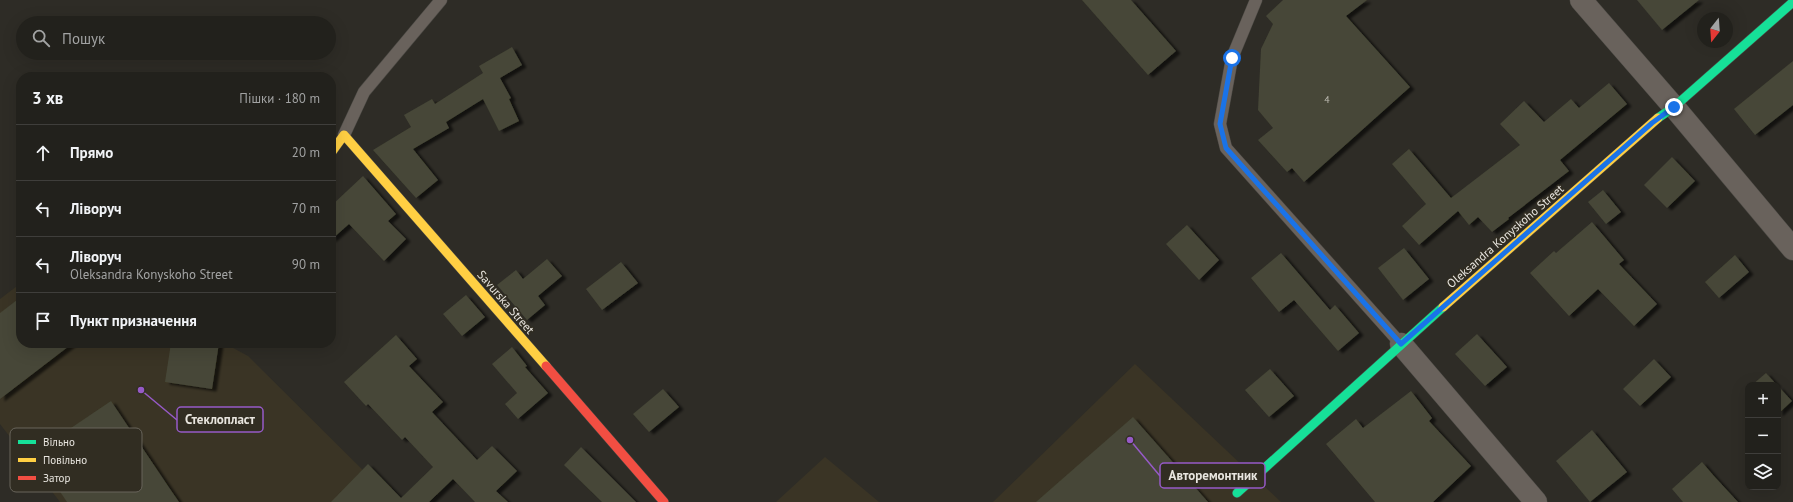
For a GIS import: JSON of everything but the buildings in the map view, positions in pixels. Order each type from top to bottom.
[{"type":"street","points":[[1582,0],[1793,249]]},
{"type":"street","name":"Oleksandra Konyskoho Street","points":[[1237,493],[1401,344],[1652,123],[1674,107],[1793,2]]},
{"type":"street","points":[[336,146],[344,135]]},
{"type":"street","name":"Savurska Street","points":[[344,135],[664,502]]},
{"type":"street","points":[[1401,344],[1536,502]]},
{"type":"lane","points":[[344,135],[364,92],[441,0]]},
{"type":"lane","points":[[1256,0],[1232,58],[1220,124],[1226,148],[1401,344]]},
{"type":"shaded area","points":[[16,287],[16,348],[233,348],[248,356],[395,502],[60,502],[52,492],[142,492],[142,428],[10,428],[10,437],[0,424],[0,299]]},
{"type":"shaded area","points":[[1135,364],[1281,502],[993,502]]},
{"type":"shaded area","points":[[825,457],[879,502],[776,502]]},
{"type":"traffic: fast","points":[[1658,118],[1674,107],[1793,2]]},
{"type":"traffic: fast","points":[[1237,493],[1443,307]]},
{"type":"traffic: slow","points":[[1443,307],[1658,118]]},
{"type":"traffic: slow","points":[[336,146],[344,135],[546,366]]},
{"type":"traffic: jam","points":[[546,366],[664,502]]},
{"type":"place","name":"Стеклопласт","points":[[141,390]]},
{"type":"place","name":"Авторемонтник","points":[[1130,440]]},
{"type":"route","points":[[1232,58],[1220,124],[1226,148],[1243,169],[1401,344],[1652,123],[1674,107]]}]
